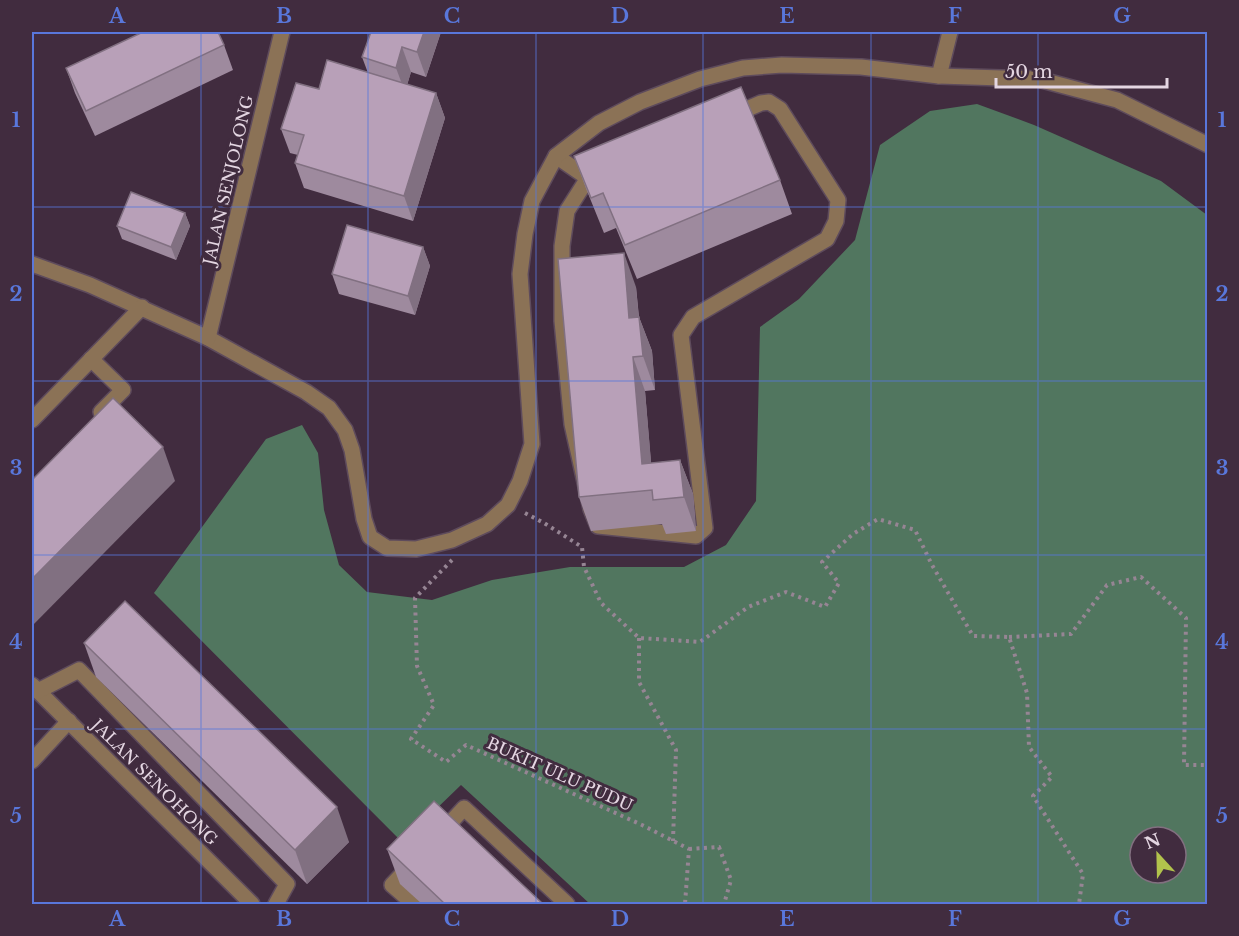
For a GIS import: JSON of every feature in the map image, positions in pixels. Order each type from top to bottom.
[{"type":"street","name":"JALAN SENJOLONG","points":[[208,338],[282,32]]},
{"type":"street","points":[[939,76],[950,32]]},
{"type":"street","points":[[32,264],[90,285],[208,338],[306,392],[329,408],[345,430],[352,450],[364,519],[370,537],[387,548],[416,549],[452,540],[487,524],[508,505],[520,481],[532,444],[520,274],[532,201],[556,156],[599,123],[640,102],[700,79],[743,68],[782,65],[861,67],[939,76],[1038,79],[1117,100],[1208,146]]},
{"type":"street","points":[[769,102],[780,109],[838,200],[836,220],[827,238],[693,317],[681,335],[705,528],[696,536],[598,526],[591,509],[572,424],[562,321],[562,246],[567,211],[588,178],[761,103],[769,102]]},
{"type":"street","points":[[556,156],[588,178]]},
{"type":"street","points":[[32,420],[142,307]]},
{"type":"street","points":[[90,424],[123,390],[91,359]]},
{"type":"street","points":[[35,688],[79,669],[287,884],[276,904]]},
{"type":"street","name":"JALAN SENOHONG","points":[[35,688],[252,904]]},
{"type":"street","points":[[32,761],[69,722]]},
{"type":"street","points":[[414,904],[392,885],[464,808],[567,904]]},
{"type":"path","points":[[508,505],[544,523],[582,547],[584,567],[601,603],[639,638],[700,642],[748,607],[786,592],[825,607],[839,583],[822,561],[853,534],[878,519],[915,530],[932,566],[973,636],[1071,634],[1107,585],[1141,577],[1186,618],[1184,765],[1208,765]]},
{"type":"path","name":"BUKIT ULU PUDU","points":[[455,557],[416,598],[417,666],[434,705],[411,739],[446,762],[466,745],[642,825],[689,849]]},
{"type":"path","points":[[1009,637],[1027,693],[1029,747],[1052,777],[1033,796],[1083,874],[1079,904]]},
{"type":"path","points":[[639,638],[639,682],[676,750],[673,842]]},
{"type":"path","points":[[685,904],[689,849],[719,847],[731,880],[724,904]]},
{"type":"green space","points":[[977,104],[1034,125],[1161,181],[1207,215],[1207,904],[590,904],[461,785],[402,842],[154,593],[266,439],[302,425],[318,453],[324,510],[339,565],[367,592],[432,600],[492,580],[570,567],[684,567],[726,545],[756,501],[760,327],[799,299],[855,240],[880,145],[930,111]]},
{"type":"building","points":[[143,32],[218,32],[224,45],[86,111],[66,68]]},
{"type":"building","points":[[371,32],[424,32],[417,52],[402,47],[396,68],[362,57]]},
{"type":"building","points":[[327,60],[436,93],[404,196],[295,163],[304,135],[281,129],[296,83],[319,89]]},
{"type":"building","points":[[741,87],[780,180],[625,245],[603,193],[591,198],[574,156]]},
{"type":"building","points":[[131,192],[185,213],[171,247],[117,226]]},
{"type":"building","points":[[347,225],[423,247],[408,296],[332,274]]},
{"type":"building","points":[[624,253],[629,318],[639,317],[643,356],[633,357],[642,464],[680,460],[684,497],[653,500],[652,490],[579,497],[558,259]]},
{"type":"building","points":[[113,398],[163,447],[32,579],[32,480]]},
{"type":"building","points":[[125,601],[337,807],[295,850],[84,643]]},
{"type":"building","points":[[434,801],[543,904],[445,904],[387,849]]}]
